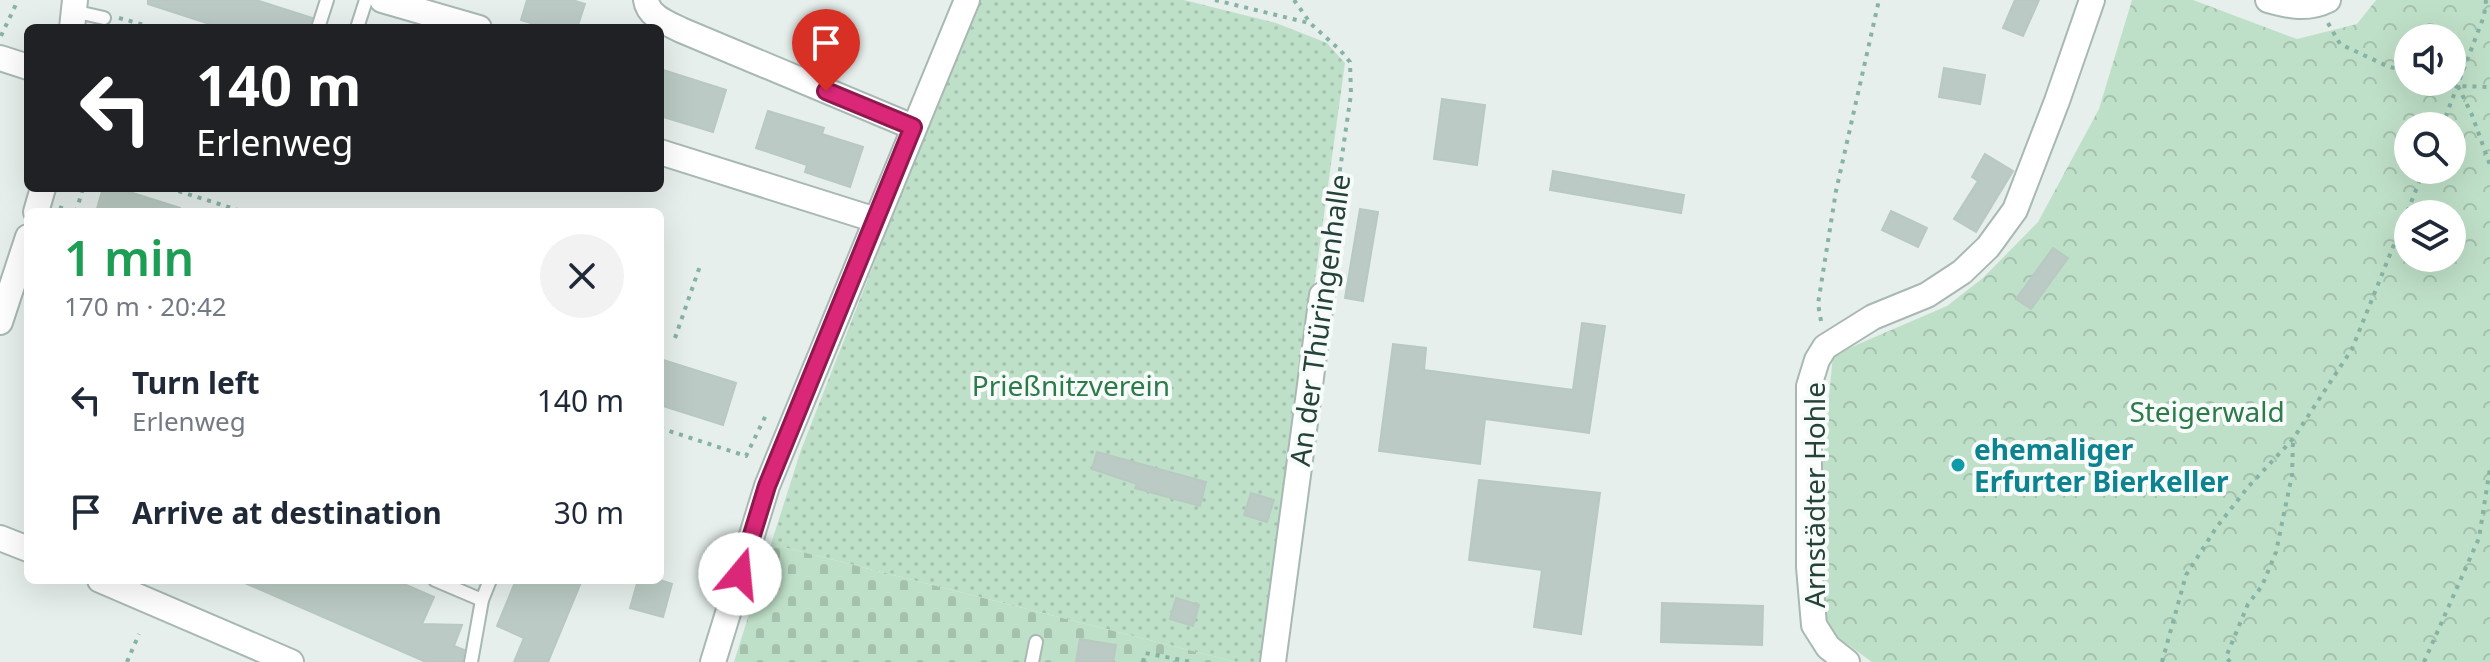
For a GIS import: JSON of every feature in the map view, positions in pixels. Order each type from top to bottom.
[{"type":"street","points":[[382,0],[465,24]]},
{"type":"street","points":[[646,0],[647,7],[658,18],[681,30],[913,127]]},
{"type":"street","points":[[713,662],[767,486],[967,0]]},
{"type":"street","name":"Arnstädter Hohle","points":[[1847,662],[1828,647],[1814,625],[1809,567],[1809,386],[1817,360],[1825,347],[1873,317],[1927,295],[1962,272],[1988,247],[2015,210],[2092,0]]},
{"type":"street","points":[[2268,0],[2292,6],[2323,3]]},
{"type":"street","points":[[0,58],[24,66]]},
{"type":"street","points":[[664,153],[876,220]]},
{"type":"street","points":[[0,322],[24,249]]},
{"type":"street","name":"An der Thüringenhalle","points":[[1273,662],[1322,295]]},
{"type":"street","points":[[0,538],[24,547]]},
{"type":"street","points":[[109,584],[291,662]]},
{"type":"lane","points":[[319,24],[327,0]]},
{"type":"lane","points":[[358,24],[366,0]]},
{"type":"lane","points":[[73,13],[109,17]]},
{"type":"lane","points":[[444,584],[482,600]]},
{"type":"lane","points":[[471,662],[482,600],[488,584]]},
{"type":"lane","points":[[1032,662],[1036,642]]},
{"type":"path","points":[[0,38],[18,0]]},
{"type":"path","points":[[1215,0],[1311,24]]},
{"type":"path","name":"An der Thüringenhalle","points":[[1294,0],[1311,24],[1350,62],[1351,94],[1322,295]]},
{"type":"path","points":[[1825,347],[1818,304],[1836,191],[1879,0]]},
{"type":"path","points":[[2466,64],[2484,16],[2486,0]]},
{"type":"path","points":[[2323,3],[2340,44],[2394,68]]},
{"type":"path","points":[[109,17],[138,24]]},
{"type":"path","points":[[2466,86],[2490,87]]},
{"type":"path","points":[[2463,96],[2490,165]]},
{"type":"path","points":[[2162,662],[2186,575],[2216,528],[2248,487],[2293,439],[2352,349],[2418,184]]},
{"type":"path","points":[[182,192],[232,208]]},
{"type":"path","points":[[675,338],[701,263]]},
{"type":"path","points":[[664,429],[746,456],[766,415]]},
{"type":"path","points":[[2230,662],[2226,657],[2248,604],[2262,586],[2276,552],[2292,475],[2293,439]]},
{"type":"path","points":[[2424,662],[2479,538],[2490,468]]},
{"type":"path","points":[[127,662],[139,634]]},
{"type":"path","points":[[1143,662],[1145,653],[1192,662]]},
{"type":"green space","name":"Prießnitzverein","points":[[977,0],[1184,0],[1276,23],[1327,43],[1345,63],[1262,662],[1236,662],[771,544],[801,450]]},
{"type":"green space","name":"Steigerwald","points":[[2132,0],[2193,0],[2297,39],[2357,24],[2376,0],[2490,0],[2490,662],[1872,662],[1829,631],[1820,529],[1833,355],[1947,306],[1983,278],[2038,222],[2099,109]]},
{"type":"green space","points":[[771,544],[1236,662],[734,662]]},
{"type":"building","points":[[148,0],[256,0],[312,18],[310,24],[210,24],[148,4]]},
{"type":"building","points":[[527,0],[572,0],[585,4],[578,24],[534,24],[521,20]]},
{"type":"building","points":[[2015,0],[2039,0],[2023,36],[2003,28]]},
{"type":"building","points":[[1944,68],[1985,75],[1980,104],[1939,97]]},
{"type":"building","points":[[664,70],[726,90],[713,132],[664,117]]},
{"type":"building","points":[[1442,99],[1485,105],[1477,165],[1434,159]]},
{"type":"building","points":[[768,111],[824,128],[822,134],[863,147],[850,187],[805,172],[807,165],[756,148]]},
{"type":"building","points":[[1985,154],[2013,171],[1976,232],[1954,219],[1978,181],[1972,177]]},
{"type":"building","points":[[1553,171],[1684,195],[1681,213],[1550,190]]},
{"type":"building","points":[[102,192],[130,192],[180,208],[97,208]]},
{"type":"building","points":[[1360,209],[1378,212],[1363,301],[1345,298]]},
{"type":"building","points":[[1891,211],[1927,228],[1918,247],[1882,230]]},
{"type":"building","points":[[2053,248],[2068,258],[2031,309],[2016,299]]},
{"type":"building","points":[[1582,323],[1605,326],[1589,433],[1485,419],[1480,464],[1379,451],[1393,344],[1426,348],[1424,370],[1573,390]]},
{"type":"building","points":[[664,360],[736,383],[723,425],[664,406]]},
{"type":"building","points":[[1097,452],[1206,482],[1200,506],[1135,488],[1137,484],[1092,469]]},
{"type":"building","points":[[1479,480],[1600,493],[1581,634],[1534,627],[1542,570],[1469,560]]},
{"type":"building","points":[[1251,493],[1274,500],[1267,522],[1244,515]]},
{"type":"building","points":[[664,581],[672,584],[663,617],[630,608],[637,584],[664,584]]},
{"type":"building","points":[[247,584],[404,584],[434,597],[422,624],[462,625],[454,646],[464,650],[462,662],[426,662]]},
{"type":"building","points":[[514,584],[580,584],[548,662],[514,662],[524,638],[497,626]]},
{"type":"building","points":[[1176,598],[1199,605],[1193,626],[1170,619]]},
{"type":"building","points":[[1662,603],[1763,606],[1762,645],[1661,642]]},
{"type":"building","points":[[1080,639],[1116,645],[1113,662],[1076,662]]},
{"type":"place","name":"ehemaliger Erfurter Bierkeller","points":[[1958,465]]},
{"type":"route","points":[[740,574],[767,486],[913,127],[826,91]]}]
